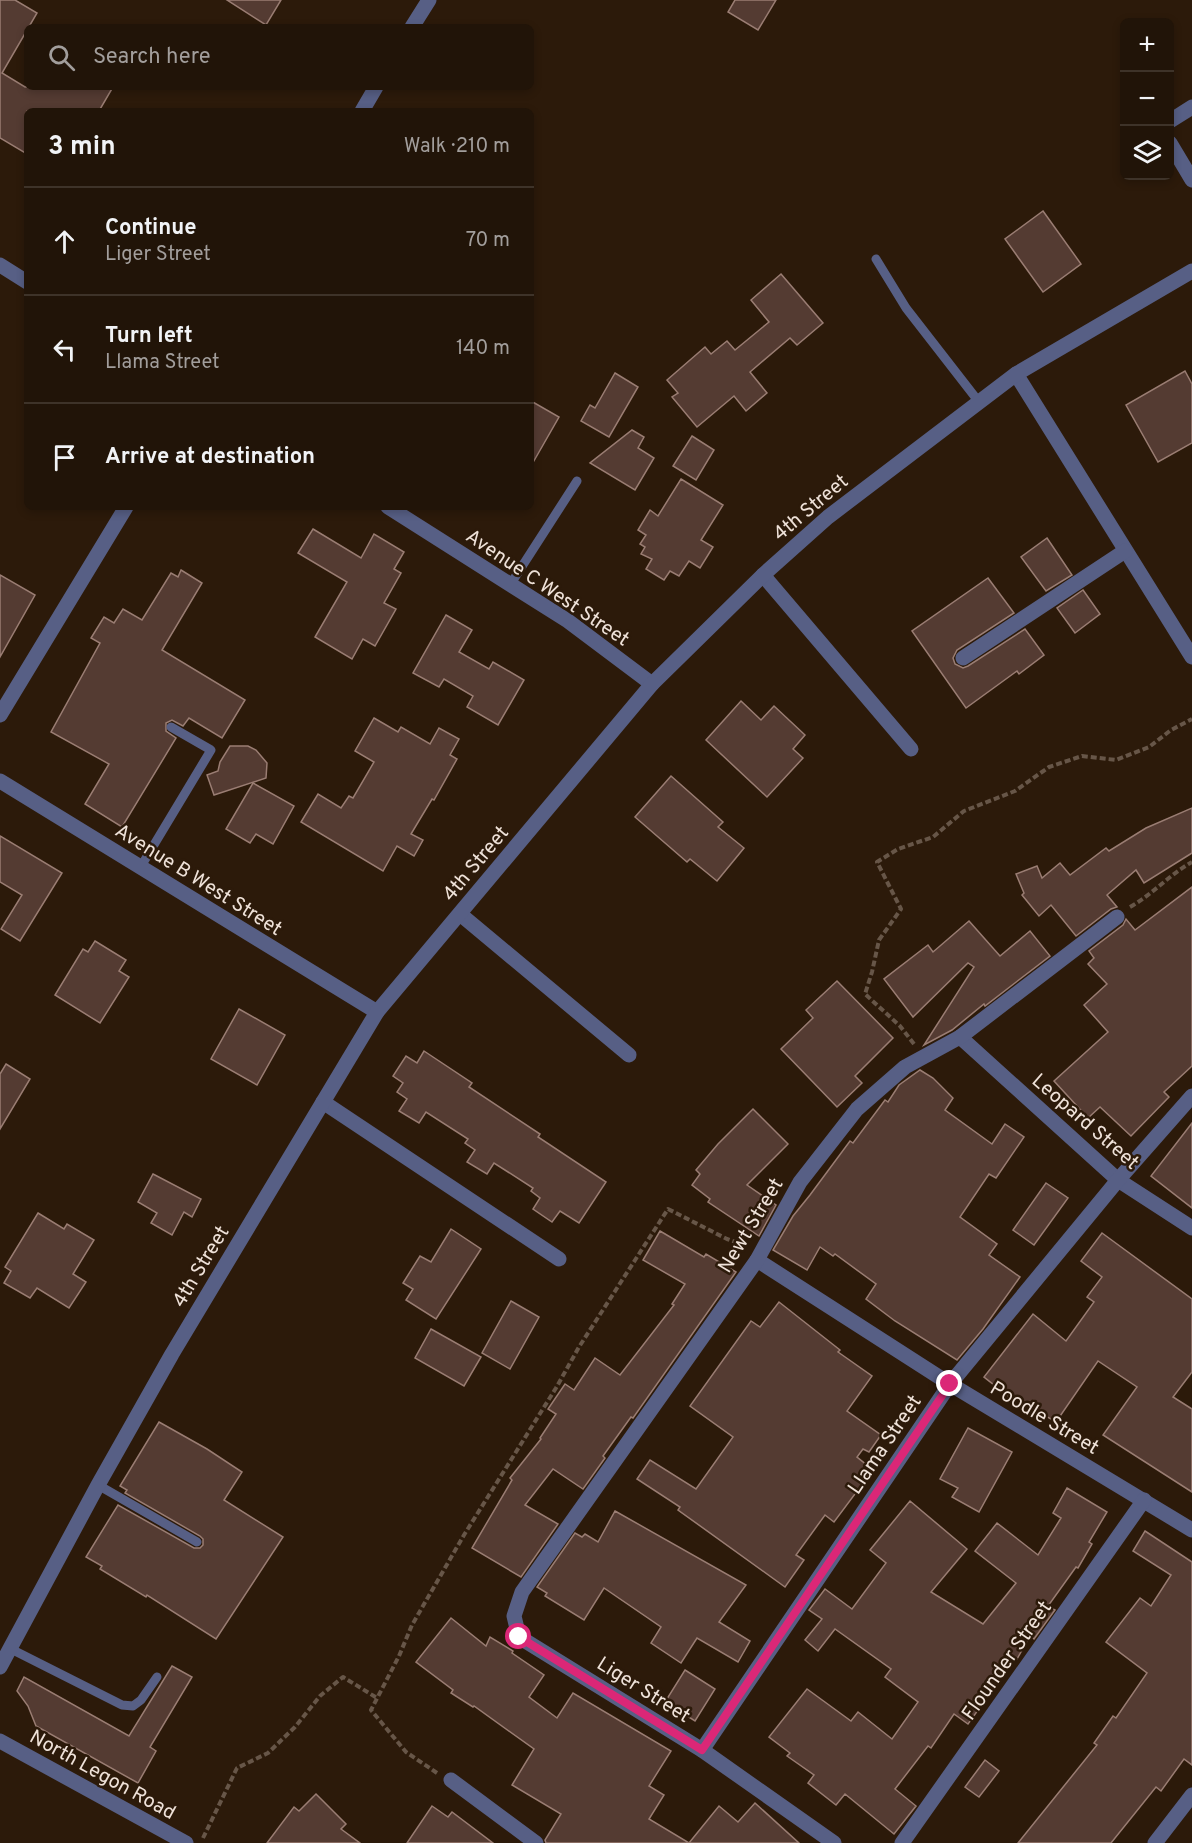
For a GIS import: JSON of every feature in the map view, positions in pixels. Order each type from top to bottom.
[{"type":"street","points":[[414,24],[429,0]]},
{"type":"street","points":[[364,108],[374,90]]},
{"type":"street","points":[[1174,118],[1192,107]]},
{"type":"street","points":[[1174,150],[1192,180]]},
{"type":"street","points":[[0,265],[24,280]]},
{"type":"street","name":"4th Street","points":[[0,1667],[172,1354],[377,1012],[652,684],[763,575],[828,517],[1016,374],[1192,271]]},
{"type":"street","points":[[1016,374],[1192,657]]},
{"type":"street","points":[[0,715],[124,510]]},
{"type":"street","name":"Avenue C West Street","points":[[393,510],[568,621],[652,684]]},
{"type":"street","points":[[963,658],[1125,551]]},
{"type":"street","points":[[763,575],[911,748]]},
{"type":"street","name":"Avenue B West Street","points":[[0,781],[377,1012]]},
{"type":"street","points":[[460,914],[629,1055]]},
{"type":"street","name":"Newt Street","points":[[519,1637],[514,1616],[522,1592],[759,1255],[800,1182],[857,1109],[905,1067],[960,1038],[1116,917]]},
{"type":"street","name":"Leopard Street","points":[[960,1038],[1118,1180],[1192,1228]]},
{"type":"street","name":"Llama Street","points":[[702,1750],[950,1384],[1118,1180],[1192,1096]]},
{"type":"street","points":[[323,1102],[559,1259]]},
{"type":"street","name":"Poodle Street","points":[[759,1255],[950,1384],[1192,1530]]},
{"type":"street","name":"Flounder Street","points":[[902,1843],[1144,1500]]},
{"type":"street","name":"Liger Street","points":[[519,1637],[702,1750],[834,1843]]},
{"type":"street","name":"North Legon Road","points":[[0,1741],[186,1843]]},
{"type":"street","points":[[451,1780],[536,1843]]},
{"type":"street","points":[[1155,1843],[1192,1795]]},
{"type":"lane","points":[[876,259],[906,308],[979,402]]},
{"type":"lane","points":[[510,585],[577,481]]},
{"type":"lane","points":[[140,867],[211,750],[171,727]]},
{"type":"lane","points":[[98,1485],[197,1542]]},
{"type":"lane","points":[[9,1648],[122,1705],[133,1706],[141,1700],[157,1677]]},
{"type":"path","points":[[924,1057],[900,1026],[865,994],[873,972],[879,940],[901,909],[877,862],[898,849],[933,837],[964,811],[1015,791],[1048,767],[1082,756],[1116,760],[1149,747],[1171,730],[1192,719]]},
{"type":"path","points":[[1116,917],[1147,898],[1177,870],[1192,862]]},
{"type":"path","points":[[451,1780],[431,1770],[406,1752],[371,1710],[412,1625],[464,1535],[556,1389],[579,1347],[668,1209],[759,1255]]},
{"type":"path","points":[[201,1843],[237,1768],[268,1753],[295,1727],[320,1696],[343,1677],[377,1698]]},
{"type":"building","points":[[0,0],[15,0],[37,13],[31,24],[24,24],[24,35],[2,73],[24,86],[24,90],[111,90],[101,108],[24,108],[24,152],[0,138]]},
{"type":"building","points":[[227,0],[281,0],[264,24]]},
{"type":"building","points":[[735,0],[776,0],[758,30],[728,12]]},
{"type":"building","points":[[1043,211],[1081,264],[1043,292],[1005,239]]},
{"type":"building","points":[[781,274],[823,323],[797,345],[790,338],[750,372],[767,393],[746,411],[734,396],[697,427],[672,397],[678,393],[667,380],[705,347],[711,354],[727,341],[735,350],[769,322],[751,300]]},
{"type":"building","points":[[1185,371],[1192,384],[1192,443],[1158,462],[1126,405]]},
{"type":"building","points":[[615,373],[638,387],[609,437],[581,421],[590,405],[595,408]]},
{"type":"building","points":[[534,403],[559,417],[534,461]]},
{"type":"building","points":[[632,430],[644,437],[638,448],[654,458],[635,490],[590,463]]},
{"type":"building","points":[[692,436],[714,450],[696,480],[673,466]]},
{"type":"building","points":[[681,479],[723,505],[701,540],[713,547],[700,568],[689,561],[679,576],[670,571],[664,580],[646,569],[652,559],[641,554],[645,547],[640,544],[646,535],[638,530],[650,510],[658,516]]},
{"type":"building","points":[[313,529],[361,558],[374,534],[404,552],[394,569],[401,573],[384,603],[396,609],[375,646],[363,639],[352,659],[315,637],[347,582],[298,553]]},
{"type":"building","points":[[1047,538],[1072,575],[1046,591],[1021,557]]},
{"type":"building","points":[[181,570],[202,583],[162,650],[245,700],[222,738],[189,718],[183,726],[172,720],[166,723],[166,731],[176,738],[122,827],[85,804],[109,764],[51,732],[100,643],[91,638],[104,617],[114,623],[123,609],[142,620],[171,573],[178,577]]},
{"type":"building","points":[[0,575],[35,595],[0,657]]},
{"type":"building","points":[[988,578],[1014,613],[957,650],[953,658],[955,664],[963,668],[968,666],[1025,629],[1044,655],[1019,674],[1017,671],[966,708],[912,631]]},
{"type":"building","points":[[1083,590],[1100,614],[1075,633],[1057,608]]},
{"type":"building","points":[[446,615],[472,630],[459,652],[489,669],[493,662],[524,680],[498,725],[467,707],[473,696],[444,679],[439,687],[413,673]]},
{"type":"building","points":[[741,701],[761,720],[774,706],[805,735],[793,749],[803,758],[767,797],[706,740]]},
{"type":"building","points":[[374,718],[398,732],[401,727],[430,744],[439,728],[459,739],[450,755],[457,759],[434,800],[432,799],[411,834],[423,840],[414,856],[397,846],[383,871],[301,822],[318,794],[341,808],[349,796],[353,798],[374,762],[355,751]]},
{"type":"building","points":[[230,746],[248,746],[256,750],[267,763],[266,778],[214,795],[207,775],[218,771],[220,762]]},
{"type":"building","points":[[671,776],[723,822],[718,827],[744,848],[717,881],[690,859],[687,862],[635,817]]},
{"type":"building","points":[[253,783],[294,806],[273,844],[256,834],[250,843],[226,829]]},
{"type":"building","points":[[1192,808],[1192,853],[1144,883],[1136,870],[1107,895],[1117,907],[1111,909],[1076,936],[1051,905],[1039,916],[1022,895],[1024,893],[1016,874],[1037,866],[1042,878],[1060,863],[1070,875],[1106,848],[1109,851],[1146,828]]},
{"type":"building","points":[[0,836],[62,873],[20,941],[1,929],[22,895],[0,882]]},
{"type":"building","points":[[1192,887],[1192,1066],[1164,1092],[1169,1097],[1131,1136],[1100,1107],[1088,1118],[1054,1081],[1108,1032],[1084,1005],[1107,984],[1088,964],[1094,958],[1089,951],[1123,925],[1126,919],[1135,930]]},
{"type":"building","points":[[969,921],[1000,956],[1030,931],[1050,956],[952,1030],[924,1045],[974,967],[968,963],[913,1017],[884,979],[928,945],[933,952]]},
{"type":"building","points":[[95,941],[126,960],[119,971],[129,977],[100,1023],[55,995],[83,949],[88,952]]},
{"type":"building","points":[[837,981],[893,1038],[855,1076],[862,1083],[837,1107],[781,1049],[813,1018],[806,1010]]},
{"type":"building","points":[[239,1009],[285,1035],[257,1085],[211,1059]]},
{"type":"building","points":[[424,1051],[472,1083],[469,1087],[540,1134],[538,1137],[606,1182],[579,1223],[560,1211],[552,1222],[533,1209],[540,1198],[531,1191],[533,1188],[494,1163],[487,1174],[467,1162],[475,1150],[465,1143],[468,1139],[426,1112],[419,1123],[399,1111],[407,1099],[397,1092],[403,1083],[393,1076],[406,1056],[417,1063]]},
{"type":"building","points":[[6,1064],[30,1079],[0,1129],[0,1074]]},
{"type":"building","points":[[920,1070],[933,1078],[953,1098],[945,1110],[992,1144],[1005,1124],[1024,1137],[996,1178],[989,1174],[960,1217],[997,1244],[989,1255],[1020,1277],[983,1329],[957,1360],[895,1321],[866,1299],[876,1284],[835,1254],[833,1256],[820,1247],[807,1270],[773,1250],[793,1216],[850,1141],[853,1143],[885,1100],[888,1102],[899,1085]]},
{"type":"building","points":[[753,1109],[788,1144],[747,1185],[776,1205],[759,1236],[708,1202],[710,1199],[692,1185],[700,1174],[696,1170]]},
{"type":"building","points":[[1192,1123],[1192,1208],[1151,1176]]},
{"type":"building","points":[[153,1174],[201,1199],[192,1217],[184,1212],[172,1235],[151,1223],[157,1213],[138,1202]]},
{"type":"building","points":[[1046,1183],[1068,1198],[1034,1245],[1013,1230]]},
{"type":"building","points":[[38,1213],[64,1229],[67,1224],[94,1240],[73,1274],[86,1282],[69,1308],[37,1288],[30,1298],[4,1283],[11,1271],[5,1267]]},
{"type":"building","points":[[451,1229],[481,1249],[436,1319],[406,1300],[413,1289],[403,1283],[420,1256],[431,1262]]},
{"type":"building","points":[[660,1231],[704,1257],[706,1254],[736,1272],[633,1418],[631,1417],[603,1456],[605,1458],[583,1489],[553,1469],[525,1505],[558,1524],[521,1577],[472,1548],[512,1480],[510,1478],[541,1439],[556,1414],[548,1409],[565,1384],[574,1390],[595,1358],[620,1375],[674,1305],[672,1304],[685,1284],[643,1260]]},
{"type":"building","points":[[1102,1233],[1192,1299],[1192,1372],[1173,1397],[1192,1409],[1192,1492],[1103,1435],[1137,1387],[1098,1361],[1056,1422],[1013,1397],[1012,1399],[984,1377],[1033,1314],[1066,1341],[1094,1302],[1087,1297],[1102,1277],[1081,1261]]},
{"type":"building","points":[[511,1301],[539,1317],[510,1369],[482,1353]]},
{"type":"building","points":[[779,1302],[840,1350],[838,1352],[872,1376],[847,1411],[881,1435],[869,1452],[863,1449],[857,1457],[873,1470],[834,1522],[825,1515],[796,1555],[804,1560],[785,1587],[678,1510],[680,1507],[637,1479],[650,1460],[696,1489],[733,1437],[690,1406],[751,1321],[760,1327]]},
{"type":"building","points":[[431,1329],[481,1357],[464,1386],[415,1358]]},
{"type":"building","points":[[159,1422],[242,1472],[224,1500],[283,1537],[216,1639],[147,1595],[146,1597],[100,1569],[102,1566],[86,1557],[118,1505],[194,1548],[200,1548],[203,1545],[203,1539],[200,1536],[125,1493],[127,1490],[120,1486]]},
{"type":"building","points":[[968,1428],[1012,1452],[979,1512],[952,1497],[958,1488],[940,1479]]},
{"type":"building","points":[[1067,1488],[1107,1512],[1089,1542],[1092,1544],[1078,1568],[1076,1567],[1048,1606],[1055,1610],[1034,1639],[1030,1636],[1017,1659],[1008,1654],[974,1701],[981,1706],[968,1724],[954,1714],[931,1748],[928,1746],[895,1789],[916,1806],[894,1834],[845,1794],[836,1805],[808,1783],[814,1775],[787,1756],[790,1753],[769,1737],[807,1689],[851,1721],[858,1712],[892,1739],[918,1702],[885,1677],[891,1669],[835,1629],[818,1651],[805,1640],[822,1619],[809,1610],[825,1589],[852,1609],[886,1563],[870,1550],[910,1501],[967,1549],[931,1592],[983,1624],[1016,1583],[975,1551],[997,1523],[1038,1555],[1061,1518],[1053,1513]]},
{"type":"building","points":[[615,1511],[746,1585],[719,1622],[750,1641],[738,1662],[697,1638],[681,1663],[651,1643],[661,1627],[604,1588],[584,1620],[545,1596],[547,1593],[537,1587],[575,1533],[582,1537],[585,1534],[598,1542]]},
{"type":"building","points":[[1145,1531],[1192,1562],[1192,1765],[1184,1759],[1161,1791],[1156,1787],[1111,1843],[1018,1843],[1097,1745],[1094,1743],[1113,1716],[1116,1718],[1147,1673],[1106,1642],[1140,1598],[1151,1606],[1171,1575],[1133,1551]]},
{"type":"building","points":[[451,1618],[486,1646],[490,1637],[544,1675],[529,1697],[557,1718],[573,1693],[671,1751],[649,1786],[664,1795],[649,1819],[689,1843],[546,1843],[545,1840],[561,1814],[512,1785],[534,1749],[474,1706],[451,1693],[453,1690],[416,1662]]},
{"type":"building","points":[[172,1666],[192,1677],[150,1747],[156,1751],[138,1783],[36,1726],[28,1706],[17,1691],[24,1677],[129,1736]]},
{"type":"building","points":[[685,1670],[715,1689],[695,1721],[665,1702]]},
{"type":"building","points":[[985,1760],[999,1771],[979,1797],[965,1787]]},
{"type":"building","points":[[316,1794],[346,1824],[341,1829],[360,1843],[267,1843],[294,1807],[299,1811]]},
{"type":"building","points":[[755,1803],[799,1843],[689,1843],[719,1806],[738,1822]]},
{"type":"building","points":[[432,1806],[448,1817],[452,1812],[493,1843],[407,1843]]},
{"type":"route","points":[[519,1637],[702,1750],[950,1384]]}]
